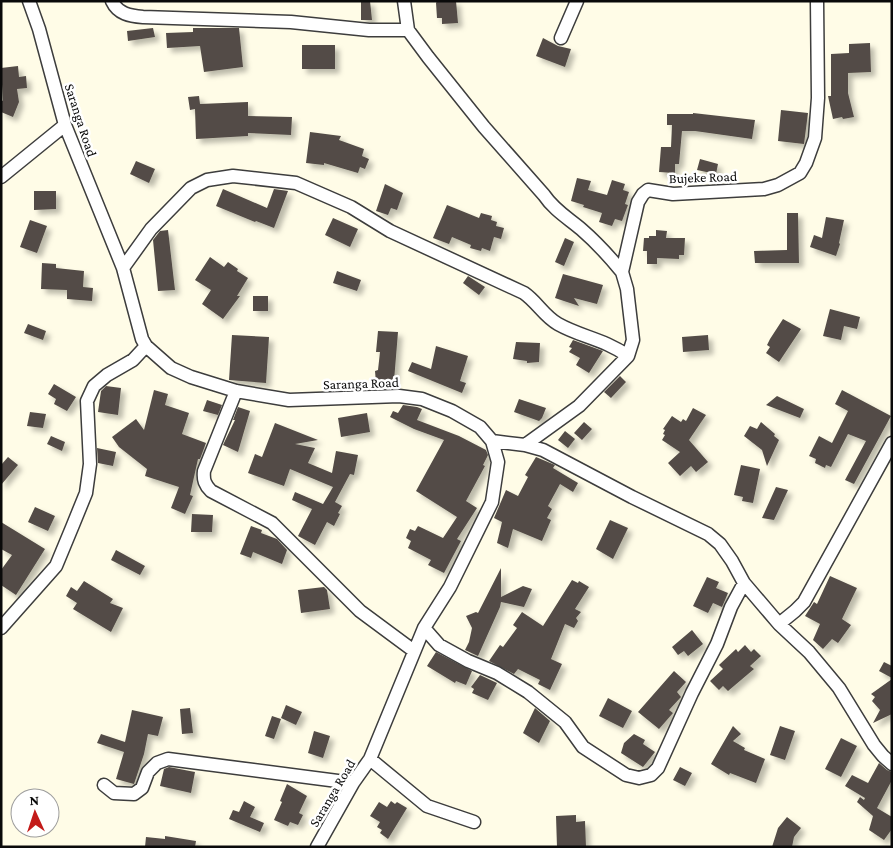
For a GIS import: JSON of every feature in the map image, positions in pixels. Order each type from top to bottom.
[{"type":"street","name":"Saranga Road","points":[[30,1],[65,126],[123,268],[142,338],[146,346],[171,368],[191,377],[236,392],[289,400],[399,396],[422,399],[452,411],[480,426],[492,441],[498,462],[492,502],[450,588],[424,628],[370,759],[353,783],[317,847]]},
{"type":"street","points":[[112,1],[116,9],[129,16],[291,22],[368,30],[408,30]]},
{"type":"street","points":[[404,1],[408,30],[484,127],[544,195],[551,206],[582,229],[622,272]]},
{"type":"street","points":[[561,38],[576,1]]},
{"type":"street","name":"Bujeke Road","points":[[628,356],[633,340],[622,272],[638,202],[643,194],[648,190],[673,194],[764,189],[778,185],[800,173],[806,163],[815,138],[818,98],[817,1]]},
{"type":"street","points":[[1,177],[65,126]]},
{"type":"street","points":[[123,268],[151,229],[166,212],[191,188],[207,180],[233,176],[296,183],[351,207],[390,231],[524,293],[559,324],[614,346],[628,356],[579,406],[525,445]]},
{"type":"street","points":[[1,628],[56,566],[86,493],[90,464],[87,401],[94,386],[107,375],[133,360],[146,346]]},
{"type":"street","points":[[236,392],[204,471],[203,477],[207,487],[211,491],[272,523],[360,611],[414,651]]},
{"type":"street","points":[[492,441],[525,445],[543,450],[624,493],[708,534],[720,544],[744,583],[779,624],[809,652],[839,688],[874,745],[892,764]]},
{"type":"street","points":[[779,624],[804,602],[892,443]]},
{"type":"street","points":[[424,628],[439,645],[468,661],[497,673],[528,692],[565,722],[583,747],[626,776],[639,778],[651,775],[658,768],[717,644],[731,607],[744,583]]},
{"type":"street","points":[[104,785],[114,794],[134,794],[142,788],[148,772],[156,763],[168,759],[353,783]]},
{"type":"street","points":[[370,759],[427,806],[474,822]]},
{"type":"building","points":[[361,1],[370,1],[372,20],[361,20]]},
{"type":"building","points":[[437,1],[456,1],[458,23],[442,24],[442,18],[437,18]]},
{"type":"building","points":[[153,28],[155,37],[128,41],[127,31]]},
{"type":"building","points":[[193,28],[239,28],[243,67],[204,72],[200,46],[167,48],[166,33],[193,32]]},
{"type":"building","points":[[543,38],[558,46],[571,49],[565,67],[536,56]]},
{"type":"building","points":[[870,43],[871,72],[848,73],[848,93],[854,117],[833,119],[828,96],[831,96],[831,54],[849,53],[849,44]]},
{"type":"building","points":[[302,45],[335,45],[335,69],[302,69]]},
{"type":"building","points":[[18,66],[19,77],[26,76],[27,88],[17,89],[19,102],[13,117],[1,112],[1,100],[3,101],[1,68]]},
{"type":"building","points":[[199,96],[200,104],[248,102],[248,116],[292,117],[291,135],[248,133],[248,136],[196,139],[195,109],[190,110],[188,97]]},
{"type":"building","points":[[781,110],[808,113],[804,144],[778,141]]},
{"type":"building","points":[[693,113],[755,120],[752,139],[682,131],[679,164],[675,164],[675,173],[659,172],[661,147],[671,147],[672,125],[667,125],[667,114]]},
{"type":"building","points":[[310,132],[341,136],[339,140],[364,149],[362,156],[369,159],[365,169],[360,167],[358,173],[324,163],[324,165],[306,163]]},
{"type":"building","points":[[700,159],[718,164],[716,174],[697,170]]},
{"type":"building","points":[[136,161],[155,169],[149,183],[130,174]]},
{"type":"building","points":[[577,178],[591,181],[588,190],[607,195],[612,180],[625,184],[623,190],[629,192],[625,204],[628,205],[622,221],[615,219],[612,226],[599,222],[602,213],[571,201]]},
{"type":"building","points":[[385,184],[403,193],[397,210],[391,208],[388,215],[376,211]]},
{"type":"building","points":[[223,189],[267,208],[274,189],[288,191],[274,228],[216,206]]},
{"type":"building","points":[[34,191],[56,191],[56,209],[34,210]]},
{"type":"building","points":[[447,205],[479,218],[481,213],[492,216],[491,220],[497,222],[496,226],[504,228],[501,239],[494,237],[490,251],[482,248],[481,251],[470,248],[471,245],[452,237],[449,244],[433,238]]},
{"type":"building","points":[[787,213],[798,213],[799,263],[755,263],[754,251],[787,250]]},
{"type":"building","points":[[826,217],[844,220],[836,256],[810,247],[814,235],[822,238]]},
{"type":"building","points":[[333,218],[358,229],[350,247],[325,235]]},
{"type":"building","points":[[30,220],[47,226],[37,253],[20,247]]},
{"type":"building","points":[[168,230],[175,290],[158,291],[153,240],[160,231]]},
{"type":"building","points":[[656,230],[667,231],[666,238],[685,238],[684,255],[679,255],[679,259],[657,258],[657,264],[647,264],[647,251],[643,251],[644,238],[656,236]]},
{"type":"building","points":[[565,238],[574,242],[564,266],[555,262]]},
{"type":"building","points":[[210,257],[224,267],[228,262],[248,278],[237,296],[240,296],[223,319],[202,304],[211,290],[195,280]]},
{"type":"building","points":[[42,263],[56,264],[56,268],[84,271],[83,287],[93,288],[92,301],[67,299],[67,290],[41,289]]},
{"type":"building","points":[[337,271],[361,280],[357,291],[333,283]]},
{"type":"building","points":[[563,274],[603,285],[597,304],[574,298],[579,306],[555,298]]},
{"type":"building","points":[[468,276],[485,287],[479,295],[463,283]]},
{"type":"building","points":[[253,296],[268,296],[268,311],[253,311]]},
{"type":"building","points":[[830,309],[860,317],[857,329],[844,326],[841,340],[823,336]]},
{"type":"building","points":[[783,319],[801,329],[779,362],[766,353],[770,347],[767,345],[770,339]]},
{"type":"building","points":[[28,324],[46,331],[43,340],[24,333]]},
{"type":"building","points":[[378,331],[398,332],[394,381],[376,383],[375,371],[378,370],[380,352],[376,352]]},
{"type":"building","points":[[232,335],[269,337],[266,383],[229,380]]},
{"type":"building","points":[[708,335],[709,350],[683,352],[682,337]]},
{"type":"building","points":[[573,340],[603,351],[589,373],[576,365],[580,358],[569,352],[572,348],[569,347]]},
{"type":"building","points":[[516,342],[540,343],[539,362],[527,363],[527,361],[513,359]]},
{"type":"building","points":[[436,346],[468,356],[460,381],[466,383],[462,393],[408,371],[412,362],[431,369]]},
{"type":"building","points":[[620,376],[626,382],[611,398],[604,392]]},
{"type":"building","points":[[54,384],[76,397],[67,411],[54,404],[56,399],[48,394]]},
{"type":"building","points":[[106,386],[121,388],[118,415],[98,412],[101,391]]},
{"type":"building","points":[[154,390],[168,394],[165,405],[189,413],[182,434],[206,443],[200,459],[198,459],[190,495],[193,496],[185,514],[171,508],[179,487],[145,476],[147,469],[119,447],[112,437],[136,419],[144,430]]},
{"type":"building","points":[[842,390],[891,416],[854,484],[845,480],[866,441],[848,434],[831,467],[826,465],[825,468],[815,463],[816,459],[809,456],[819,436],[832,443],[848,411],[835,404]]},
{"type":"building","points":[[777,396],[804,409],[800,418],[766,405]]},
{"type":"building","points":[[519,399],[546,408],[542,418],[539,421],[514,412]]},
{"type":"building","points":[[207,400],[222,405],[218,415],[203,411]]},
{"type":"building","points":[[403,405],[422,409],[417,420],[459,436],[486,450],[488,455],[483,465],[485,466],[466,501],[477,508],[457,539],[461,541],[444,573],[428,565],[431,560],[408,548],[411,541],[406,538],[410,529],[415,531],[418,526],[443,538],[457,517],[416,491],[444,440],[414,429],[390,417],[393,411],[398,413]]},
{"type":"building","points":[[238,407],[250,411],[238,452],[223,445],[235,420],[233,420]]},
{"type":"building","points":[[693,408],[706,415],[689,440],[708,462],[696,472],[691,466],[680,476],[668,463],[680,452],[662,440],[665,435],[663,434],[665,430],[663,429],[672,416],[681,422],[683,419],[686,421]]},
{"type":"building","points":[[30,412],[46,414],[43,428],[27,426]]},
{"type":"building","points":[[367,413],[370,432],[341,437],[338,418]]},
{"type":"building","points":[[584,422],[592,429],[582,440],[574,433]]},
{"type":"building","points":[[761,422],[779,440],[767,466],[762,450],[744,436],[750,426],[757,429]]},
{"type":"building","points":[[275,423],[318,440],[295,444],[315,448],[308,463],[332,473],[336,451],[358,455],[354,475],[350,474],[335,502],[342,506],[338,513],[340,514],[334,526],[327,522],[315,545],[298,536],[312,509],[292,500],[295,492],[323,504],[333,487],[290,469],[284,486],[248,473],[255,454],[262,457]]},
{"type":"building","points":[[565,431],[575,439],[568,448],[558,440]]},
{"type":"building","points":[[51,436],[65,442],[62,451],[47,444]]},
{"type":"building","points":[[97,448],[116,452],[113,466],[98,463]]},
{"type":"building","points":[[8,457],[18,465],[1,485],[1,465]]},
{"type":"building","points":[[536,457],[555,465],[553,468],[578,483],[573,492],[560,484],[548,506],[552,509],[547,518],[551,520],[542,541],[513,529],[508,548],[497,543],[502,522],[494,518],[506,490],[518,496],[528,477],[525,475]]},
{"type":"building","points":[[741,465],[760,469],[753,503],[742,501],[743,497],[734,495]]},
{"type":"building","points":[[776,487],[788,490],[774,520],[762,518]]},
{"type":"building","points":[[35,507],[55,516],[48,531],[28,522]]},
{"type":"building","points":[[192,514],[213,515],[212,532],[191,532]]},
{"type":"building","points":[[610,520],[628,528],[613,559],[596,549]]},
{"type":"building","points":[[1,522],[45,549],[16,595],[1,585],[1,570],[12,555],[1,549]]},
{"type":"building","points":[[251,526],[262,530],[261,533],[277,539],[287,550],[282,564],[253,552],[251,558],[240,554]]},
{"type":"building","points":[[116,550],[145,566],[140,575],[111,560]]},
{"type":"building","points":[[501,568],[501,597],[523,586],[532,589],[524,607],[501,602],[478,656],[465,650],[472,628],[466,616],[478,613]]},
{"type":"building","points":[[830,576],[857,588],[842,619],[851,625],[838,643],[832,639],[823,649],[813,640],[820,624],[805,616],[814,602],[817,604]]},
{"type":"building","points":[[707,577],[719,582],[716,588],[728,593],[722,607],[713,603],[708,613],[693,606]]},
{"type":"building","points":[[572,580],[578,583],[579,581],[589,587],[575,609],[581,612],[576,618],[578,621],[574,628],[565,624],[551,659],[562,664],[550,690],[538,684],[540,680],[518,669],[514,674],[489,661],[500,645],[503,647],[517,628],[513,625],[522,612],[543,626]]},
{"type":"building","points":[[84,581],[113,599],[110,603],[123,608],[111,632],[73,609],[77,603],[66,596],[71,587],[77,591]]},
{"type":"building","points":[[324,587],[327,590],[330,609],[301,613],[298,590]]},
{"type":"building","points":[[692,630],[703,644],[688,656],[684,651],[678,655],[672,647]]},
{"type":"building","points":[[745,645],[751,652],[754,649],[761,656],[750,666],[754,669],[728,691],[723,686],[719,690],[710,681],[723,669],[719,665],[736,649],[738,652]]},
{"type":"building","points":[[436,652],[472,671],[466,685],[456,681],[455,683],[427,666]]},
{"type":"building","points":[[884,662],[892,666],[892,678],[879,671]]},
{"type":"building","points":[[674,671],[686,682],[677,692],[681,697],[669,710],[673,713],[659,729],[638,712]]},
{"type":"building","points":[[480,675],[497,683],[488,700],[472,693],[474,689],[471,687]]},
{"type":"building","points":[[892,679],[892,714],[873,723],[880,710],[872,701],[875,697],[871,694]]},
{"type":"building","points":[[608,698],[632,711],[623,728],[599,716]]},
{"type":"building","points":[[286,705],[302,712],[296,725],[281,718]]},
{"type":"building","points":[[190,708],[193,733],[182,734],[180,709]]},
{"type":"building","points":[[535,708],[550,721],[539,743],[523,733]]},
{"type":"building","points":[[132,710],[163,717],[158,736],[148,734],[144,754],[134,784],[116,779],[124,752],[97,743],[101,734],[125,742]]},
{"type":"building","points":[[272,716],[281,719],[274,739],[265,736]]},
{"type":"building","points":[[733,726],[741,734],[733,741],[745,748],[744,750],[765,759],[756,783],[730,773],[729,775],[711,764]]},
{"type":"building","points":[[780,726],[795,731],[785,760],[770,755]]},
{"type":"building","points":[[314,731],[330,736],[323,758],[308,753]]},
{"type":"building","points":[[634,734],[645,740],[643,744],[655,752],[643,767],[621,753],[624,743]]},
{"type":"building","points":[[841,738],[857,746],[841,777],[825,769]]},
{"type":"building","points":[[879,763],[892,772],[892,780],[877,808],[892,817],[892,829],[884,840],[869,830],[873,816],[857,802],[860,797],[864,800],[865,798],[845,786],[852,775],[868,783]]},
{"type":"building","points":[[169,767],[195,772],[191,793],[160,786],[164,769]]},
{"type":"building","points":[[680,767],[692,773],[685,786],[673,780]]},
{"type":"building","points":[[287,784],[307,796],[299,813],[303,815],[298,825],[290,822],[288,826],[274,820]]},
{"type":"building","points":[[244,801],[255,807],[250,817],[264,823],[260,832],[229,819],[233,810],[239,812]]},
{"type":"building","points":[[391,801],[407,808],[388,839],[380,833],[382,830],[377,827],[380,822],[370,816],[379,802],[387,807]]},
{"type":"building","points":[[576,815],[576,822],[585,821],[586,847],[557,847],[556,816]]},
{"type":"building","points":[[787,817],[801,828],[794,837],[792,847],[772,847],[778,828]]},
{"type":"building","points":[[165,836],[196,841],[195,847],[145,847],[146,837],[165,839]]}]
